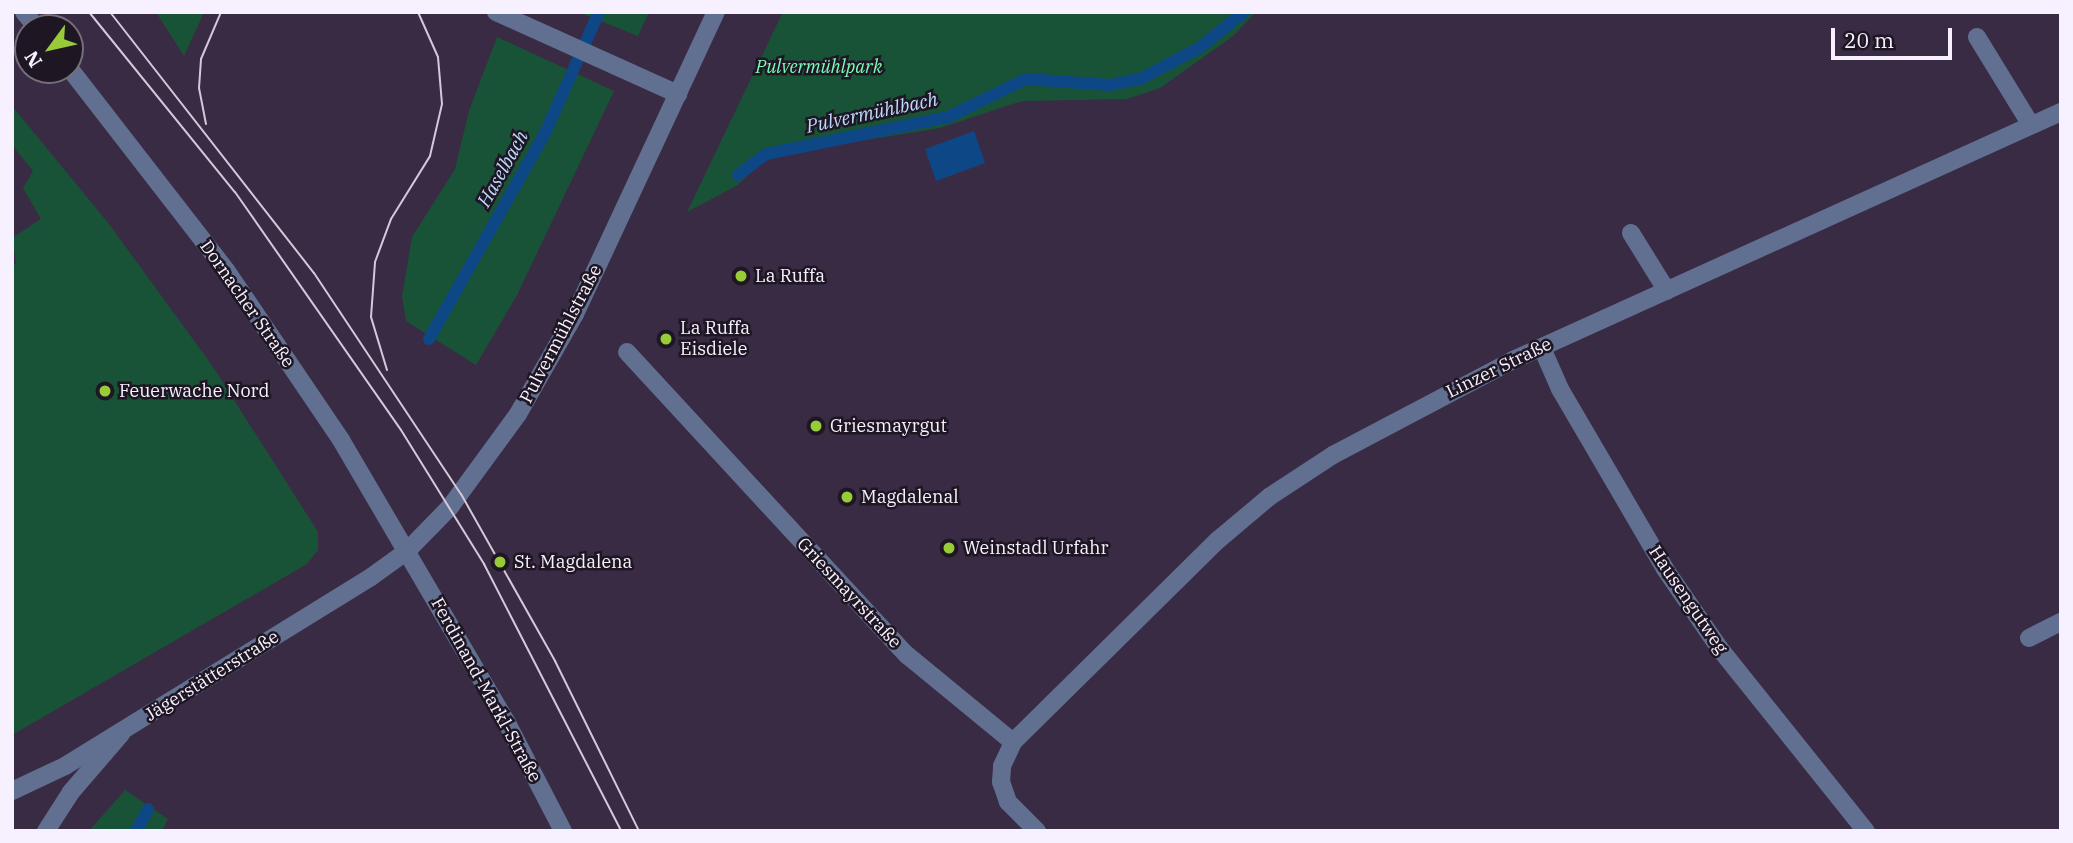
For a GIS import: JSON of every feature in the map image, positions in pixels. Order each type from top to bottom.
[{"type":"street","points":[[496,12],[678,94]]},
{"type":"street","name":"Pulvermühlstraße","points":[[407,551],[478,473],[546,368],[716,12]]},
{"type":"street","points":[[1977,37],[2031,125]]},
{"type":"street","name":"Dornacher Straße","points":[[82,84],[226,270],[341,440],[407,551]]},
{"type":"street","name":"Linzer Straße","points":[[1013,742],[1218,540],[1269,497],[1413,410],[1542,348],[2061,112]]},
{"type":"street","points":[[1631,233],[1667,291]]},
{"type":"street","name":"Hausengutweg","points":[[1542,348],[1560,389],[1665,569],[1720,649],[1866,831]]},
{"type":"street","name":"Griesmayrstraße","points":[[627,352],[907,655],[1013,742]]},
{"type":"street","name":"Jägerstätterstraße","points":[[46,831],[71,792],[126,729],[407,551]]},
{"type":"street","name":"Ferdinand-Markl-Straße","points":[[407,551],[508,725],[563,831]]},
{"type":"street","points":[[2029,638],[2061,622]]},
{"type":"street","points":[[12,791],[126,729]]},
{"type":"street","points":[[1013,742],[1002,766],[1001,782],[1008,802],[1037,831]]},
{"type":"green space","points":[[156,12],[204,12],[184,56]]},
{"type":"green space","points":[[578,12],[649,12],[638,36]]},
{"type":"green space","name":"Pulvermühlpark","points":[[783,12],[1256,12],[1233,36],[1160,88],[1126,99],[1022,101],[940,128],[767,156],[738,185],[687,212]]},
{"type":"green space","points":[[497,37],[614,91],[517,295],[476,365],[406,321],[402,297],[412,237],[455,169],[469,111]]},
{"type":"green space","name":"Feuerwache Nord","points":[[12,106],[109,224],[211,364],[318,532],[318,550],[307,564],[12,735],[12,266],[16,263],[12,238],[41,219],[23,188],[33,171],[12,145]]},
{"type":"green space","points":[[125,790],[168,819],[162,831],[89,831]]},
{"type":"water","points":[[974,131],[985,163],[936,181],[925,149]]},
{"type":"waterway","name":"Haselbach","points":[[429,339],[546,131],[599,12]]},
{"type":"waterway","name":"Pulvermühlbach","points":[[738,175],[766,154],[948,117],[1026,79],[1110,85],[1142,78],[1199,48],[1244,12]]},
{"type":"waterway","name":"Haselbach","points":[[136,831],[148,809]]},
{"type":"tram line","points":[[89,12],[235,192],[401,430],[484,564],[621,831]]},
{"type":"tram line","points":[[110,12],[314,273],[461,494],[555,661],[639,831]]},
{"type":"tram line","points":[[206,124],[199,88],[201,59],[221,12]]},
{"type":"tram line","points":[[387,370],[371,317],[375,262],[391,219],[430,156],[442,104],[438,57],[418,12]]},
{"type":"place","name":"La Ruffa","points":[[741,276]]},
{"type":"place","name":"La Ruffa Eisdiele","points":[[666,339]]},
{"type":"place","name":"Feuerwache Nord","points":[[105,391]]},
{"type":"place","name":"Griesmayrgut","points":[[816,426]]},
{"type":"place","name":"Magdalenal","points":[[847,497]]},
{"type":"place","name":"Weinstadl Urfahr","points":[[949,548]]},
{"type":"place","name":"St. Magdalena","points":[[500,562]]}]
